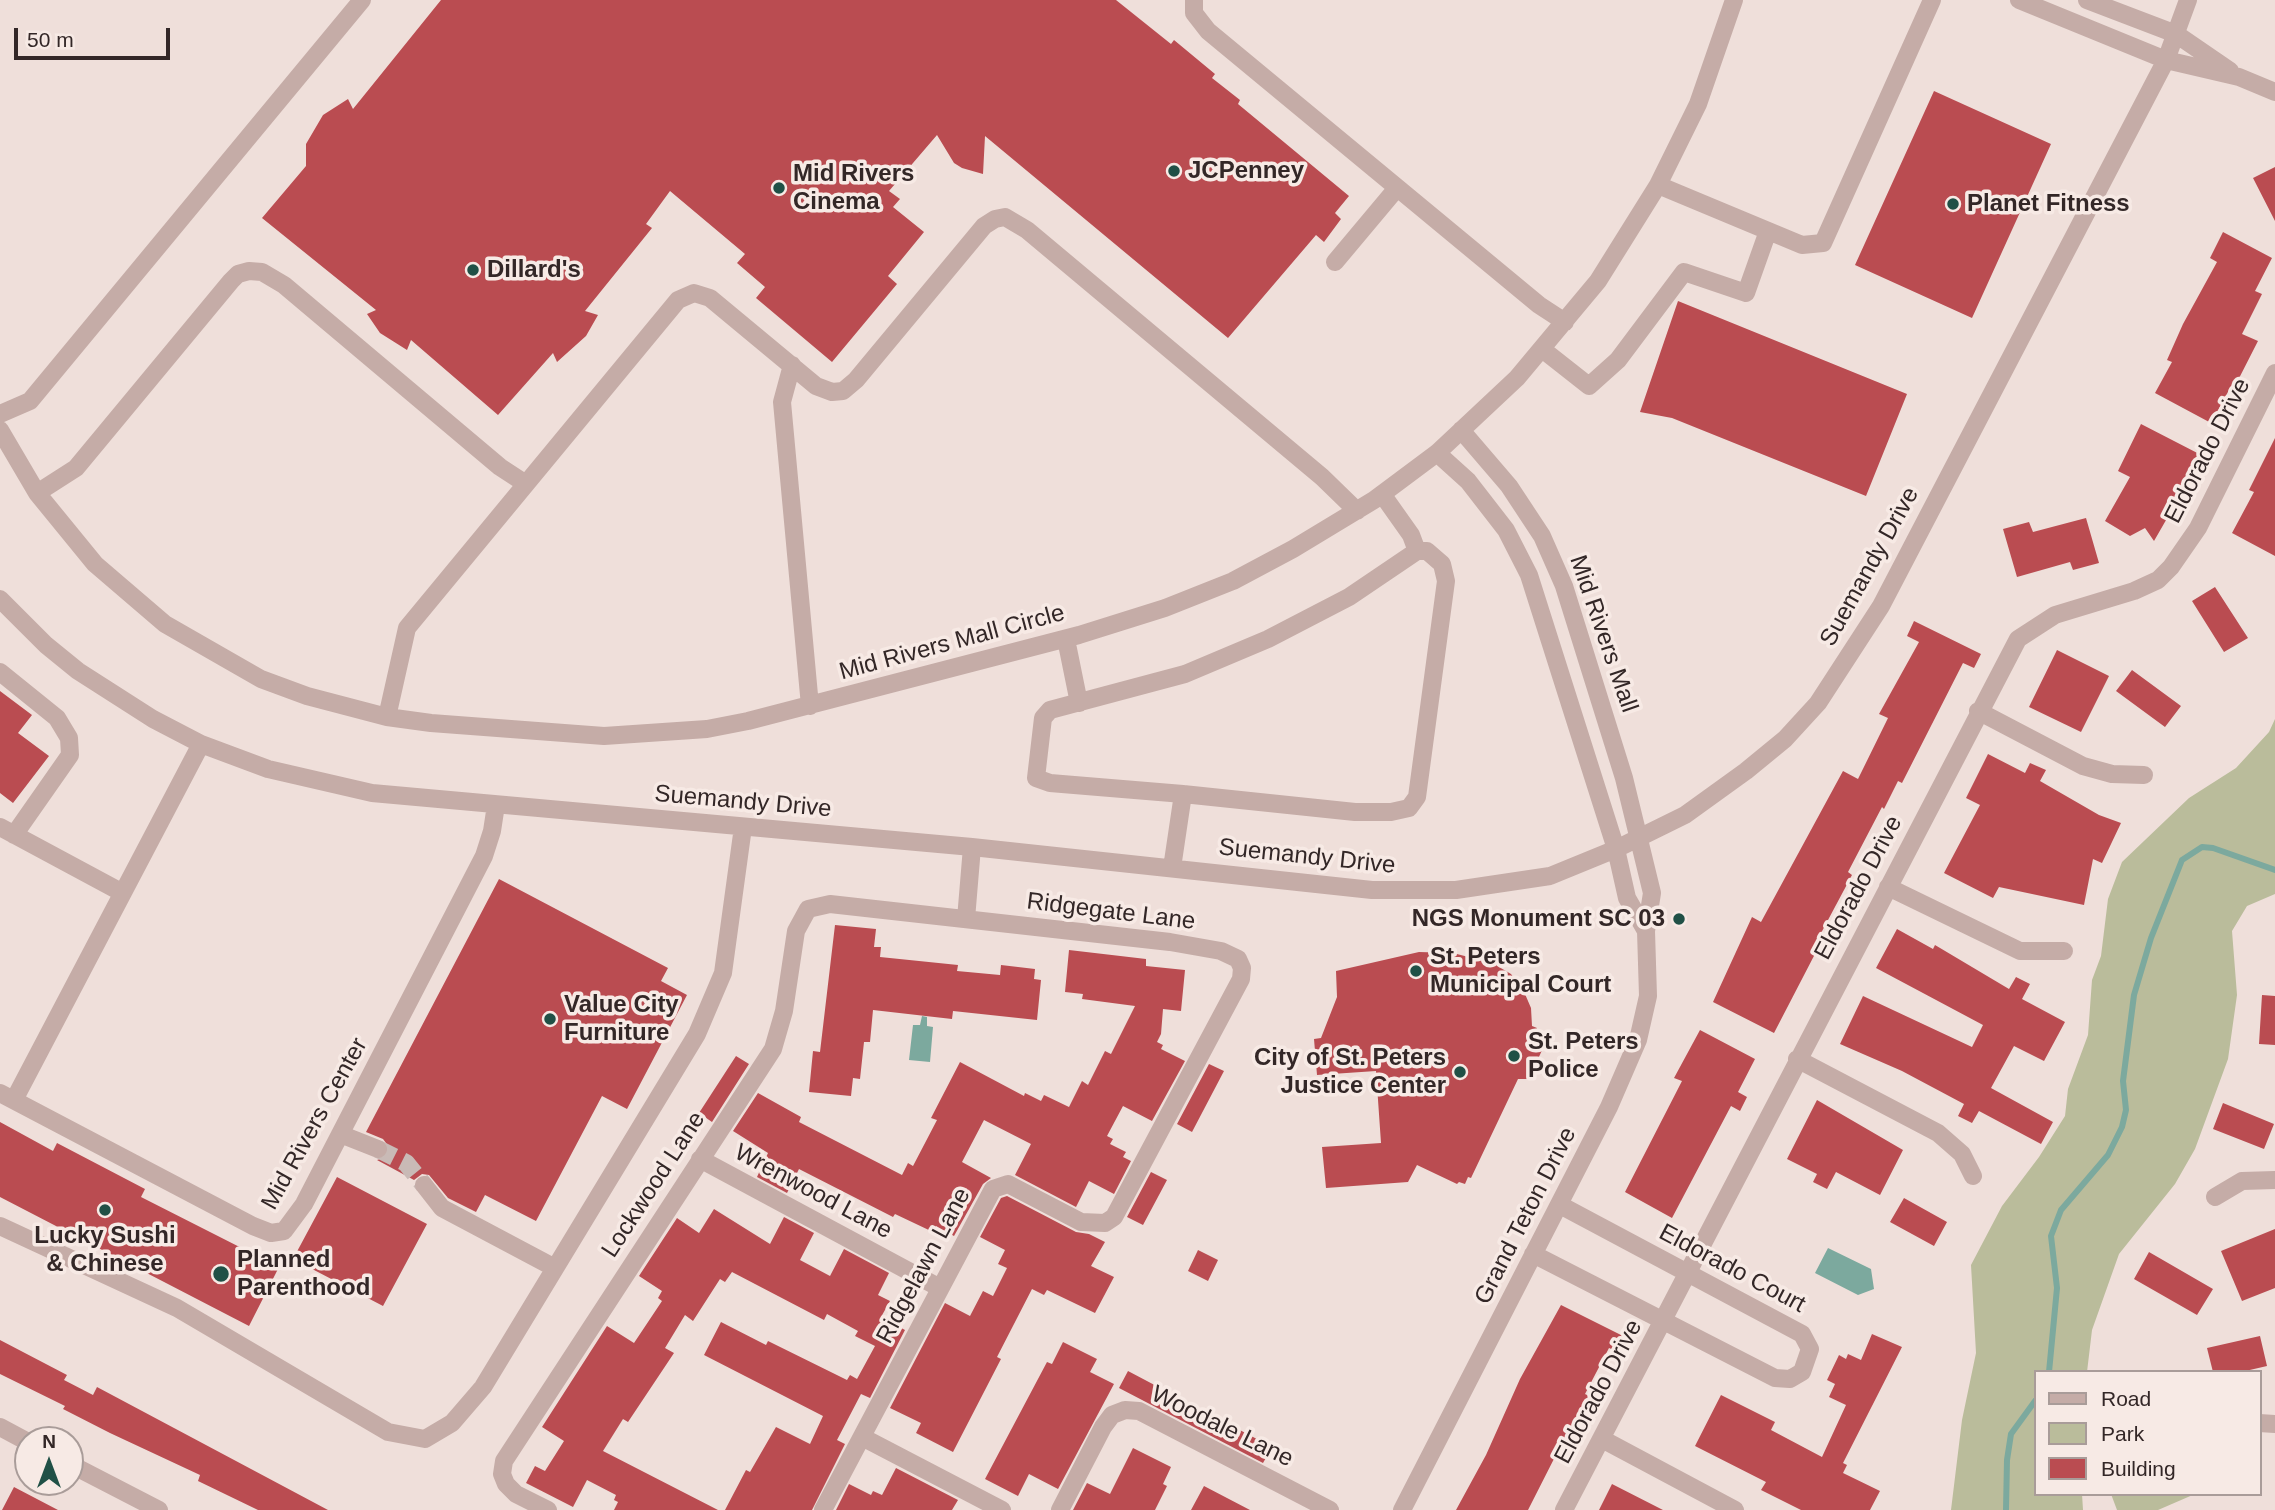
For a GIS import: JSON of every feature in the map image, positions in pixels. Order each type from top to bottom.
[{"type":"street","points":[[0,414],[30,401],[362,0]]},
{"type":"street","points":[[1194,0],[1194,13],[1200,23],[1539,305],[1565,322]]},
{"type":"street","name":"Mid Rivers Mall Circle","points":[[0,430],[37,493],[95,564],[165,624],[261,679],[307,696],[387,717],[590,736],[707,729],[810,706],[1066,639],[1166,608],[1233,581],[1357,510],[1437,453],[1517,378],[1611,262],[1658,185],[1698,104],[1725,34],[1734,0]]},
{"type":"street","points":[[1658,185],[1802,245],[1823,243],[1932,0]]},
{"type":"street","points":[[2019,0],[2166,60],[2239,77],[2275,92]]},
{"type":"street","points":[[2087,0],[2176,34],[2239,77]]},
{"type":"street","name":"Suemandy Drive","points":[[0,599],[46,645],[78,671],[153,719],[201,744],[268,769],[372,793],[972,847],[1372,890],[1443,891],[1550,876],[1615,849],[1685,815],[1746,771],[1795,728],[1835,679],[1881,606],[2166,60],[2188,0]]},
{"type":"street","points":[[1335,262],[1397,188]]},
{"type":"street","points":[[387,717],[407,628],[678,300],[687,294],[702,294],[718,303],[817,386],[832,392],[843,391],[856,380],[984,226],[995,219],[1005,217],[1027,230],[1311,468],[1357,510]]},
{"type":"street","points":[[1542,349],[1589,386],[1618,360],[1684,272],[1746,293],[1768,231]]},
{"type":"street","points":[[37,493],[76,468],[231,281],[238,274],[249,271],[262,272],[284,285],[500,467],[526,484]]},
{"type":"street","points":[[792,365],[782,402],[810,706]]},
{"type":"street","name":"Eldorado Drive","points":[[1564,1510],[1665,1321],[1797,1059],[2018,639],[2055,615],[2134,591],[2158,580],[2171,567],[2198,528],[2275,373]]},
{"type":"street","name":"Mid Rivers Mall","points":[[1461,430],[1509,486],[1542,536],[1564,586],[1640,837]]},
{"type":"street","name":"Mid Rivers Mall","points":[[1437,453],[1468,481],[1506,530],[1529,575],[1615,849]]},
{"type":"street","points":[[1382,494],[1410,535],[1417,551]]},
{"type":"street","points":[[1417,551],[1427,551],[1442,564],[1446,581],[1417,797],[1409,807],[1391,812],[1354,812],[1050,783],[1036,778],[1044,718],[1051,710],[1079,703],[1185,674],[1268,639],[1349,597],[1417,551]]},
{"type":"street","points":[[1066,639],[1079,703]]},
{"type":"street","points":[[0,672],[57,718],[69,738],[70,755],[7,831],[121,892]]},
{"type":"street","points":[[1978,712],[2083,766],[2112,775],[2144,775]]},
{"type":"street","name":"Mid Rivers Center","points":[[201,744],[7,1097],[271,1233],[284,1231],[295,1220],[484,856],[496,805]]},
{"type":"street","points":[[1172,868],[1183,794]]},
{"type":"street","points":[[0,1226],[177,1308],[388,1432],[425,1439],[452,1423],[483,1387],[697,1034],[723,973],[743,827]]},
{"type":"street","name":"Grand Teton Drive","points":[[1402,1510],[1560,1205],[1638,1041],[1648,996],[1646,931],[1652,892],[1640,837]]},
{"type":"street","points":[[967,919],[972,847]]},
{"type":"street","name":"Grand Teton Drive","points":[[1615,849],[1627,898],[1646,931]]},
{"type":"street","points":[[1888,887],[2020,951],[2064,951]]},
{"type":"street","name":"Ridgegate Lane","points":[[808,909],[831,904],[1202,947],[1221,951],[1238,959],[1242,968]]},
{"type":"street","name":"Lockwood Lane","points":[[548,1510],[516,1494],[506,1484],[502,1474],[510,1449],[773,1049],[784,1011],[796,931],[808,909]]},
{"type":"street","name":"Ridgelawn Lane","points":[[823,1510],[984,1201],[1000,1185],[1020,1189],[1081,1222],[1105,1223],[1114,1217],[1241,979],[1242,968]]},
{"type":"street","points":[[1797,1059],[1938,1133],[1962,1154],[1973,1176]]},
{"type":"street","points":[[340,1134],[378,1149]]},
{"type":"street","name":"Wrenwood Lane","points":[[700,1159],[940,1287]]},
{"type":"street","points":[[2215,1197],[2242,1181],[2275,1180]]},
{"type":"street","points":[[424,1185],[442,1208],[555,1268]]},
{"type":"street","name":"Eldorado Court","points":[[1533,1254],[1775,1378],[1790,1379],[1802,1371],[1810,1349],[1802,1334],[1560,1205]]},
{"type":"street","name":"Woodale Lane","points":[[1060,1510],[1103,1427],[1112,1415],[1125,1410],[1139,1411],[1330,1510]]},
{"type":"street","points":[[862,1437],[1002,1510]]},
{"type":"street","points":[[1602,1439],[1735,1510]]},
{"type":"street","points":[[84,1471],[159,1510]]},
{"type":"green space","points":[[2275,719],[2275,894],[2247,906],[2232,931],[2237,995],[2228,1059],[2195,1149],[2175,1184],[2119,1254],[2092,1330],[2087,1370],[2034,1370],[2034,1496],[2082,1496],[2083,1510],[1951,1510],[1962,1420],[1976,1353],[1971,1265],[2002,1206],[2039,1157],[2065,1116],[2068,1089],[2088,1035],[2092,980],[2101,956],[2108,899],[2122,862],[2189,798],[2236,768],[2269,732]]},
{"type":"green space","points":[[2112,1496],[2190,1496],[2158,1510],[2117,1510]]},
{"type":"water","points":[[922,1016],[927,1017],[927,1026],[933,1027],[930,1062],[909,1060],[913,1025],[920,1025]]},
{"type":"water","points":[[1828,1248],[1871,1269],[1874,1289],[1858,1295],[1815,1273]]},
{"type":"building","points":[[441,0],[1116,0],[1171,44],[1174,40],[1215,74],[1212,78],[1240,100],[1238,104],[1349,196],[1335,213],[1341,219],[1324,242],[1316,235],[1228,338],[985,136],[983,174],[954,163],[937,135],[889,191],[900,199],[893,207],[924,232],[888,276],[897,284],[832,362],[756,298],[765,287],[737,263],[745,254],[670,191],[646,224],[652,228],[585,311],[598,315],[586,336],[557,362],[553,353],[498,415],[411,340],[407,350],[380,333],[367,314],[376,310],[262,218],[306,166],[306,144],[323,115],[348,99],[353,109]]},
{"type":"building","name":"Planet Fitness","points":[[1934,91],[2051,144],[1972,318],[1855,265]]},
{"type":"building","points":[[2275,167],[2275,221],[2253,178]]},
{"type":"building","points":[[2223,232],[2272,258],[2255,291],[2262,294],[2242,334],[2258,341],[2232,392],[2229,390],[2211,423],[2155,393],[2172,362],[2167,360],[2183,324],[2217,262],[2210,258]]},
{"type":"building","points":[[1678,301],[1907,394],[1866,496],[1672,418],[1640,412]]},
{"type":"building","points":[[2141,424],[2207,458],[2182,504],[2177,501],[2154,541],[2145,528],[2130,536],[2105,521],[2130,477],[2118,471]]},
{"type":"building","points":[[2275,438],[2275,556],[2232,533],[2254,492],[2249,490]]},
{"type":"building","points":[[2086,518],[2099,563],[2073,570],[2070,562],[2017,577],[2003,529],[2029,522],[2033,532]]},
{"type":"building","points":[[2215,587],[2248,638],[2224,652],[2192,601]]},
{"type":"building","points":[[1914,621],[1981,654],[1974,668],[1963,663],[1902,783],[1898,781],[1884,809],[1882,807],[1848,872],[1852,875],[1812,950],[1816,952],[1774,1033],[1713,1002],[1752,917],[1761,922],[1843,771],[1858,779],[1888,718],[1879,714],[1919,642],[1907,636]]},
{"type":"building","points":[[2057,650],[2109,676],[2081,732],[2029,707]]},
{"type":"building","points":[[2132,670],[2181,706],[2165,727],[2116,691]]},
{"type":"building","points":[[0,691],[32,715],[18,733],[49,756],[13,803],[0,793]]},
{"type":"building","points":[[1988,754],[2025,773],[2030,763],[2046,770],[2040,781],[2099,815],[2121,823],[2102,863],[2093,859],[2084,905],[1999,887],[1993,898],[1944,873],[1980,805],[1966,798]]},
{"type":"building","name":"Value City Furniture","points":[[499,879],[668,968],[661,981],[687,995],[627,1109],[602,1096],[536,1221],[485,1195],[476,1212],[448,1198],[429,1175],[422,1174],[414,1180],[377,1160],[386,1157],[389,1147],[383,1139],[366,1132]]},
{"type":"building","points":[[835,925],[876,929],[874,947],[881,947],[880,957],[958,965],[957,971],[1000,975],[1001,965],[1035,969],[1034,979],[1041,980],[1037,1020],[953,1011],[952,1019],[873,1010],[870,1042],[864,1042],[860,1079],[853,1078],[851,1096],[809,1092],[813,1051],[820,1052]]},
{"type":"building","points":[[1897,929],[1933,949],[1935,945],[2009,989],[2016,977],[2030,984],[2022,999],[2065,1022],[2044,1061],[2014,1046],[1991,1088],[2053,1122],[2041,1144],[1979,1111],[1972,1123],[1958,1116],[1964,1104],[1902,1071],[1840,1044],[1863,996],[1972,1047],[1983,1025],[1876,968]]},
{"type":"building","points":[[1069,950],[1146,959],[1146,966],[1185,970],[1181,1011],[1163,1009],[1161,1034],[1157,1042],[1163,1045],[1161,1049],[1185,1061],[1152,1121],[1123,1106],[1107,1136],[1113,1139],[1110,1144],[1126,1152],[1123,1157],[1131,1161],[1114,1194],[1089,1181],[1076,1207],[1015,1175],[1031,1144],[984,1120],[962,1162],[991,1178],[983,1184],[954,1236],[936,1226],[933,1232],[895,1214],[893,1217],[799,1169],[787,1193],[757,1177],[768,1153],[733,1131],[758,1093],[801,1117],[799,1122],[902,1175],[908,1163],[913,1166],[937,1120],[931,1118],[960,1062],[1024,1096],[1025,1093],[1041,1101],[1044,1095],[1069,1107],[1082,1081],[1088,1085],[1105,1051],[1111,1054],[1135,1006],[1082,999],[1083,994],[1065,992]]},
{"type":"building","name":"City of St. Peters Justice Center","points":[[1419,952],[1453,953],[1484,961],[1499,959],[1499,967],[1511,974],[1525,994],[1531,1008],[1532,1026],[1537,1028],[1532,1039],[1541,1043],[1539,1046],[1543,1048],[1529,1079],[1518,1079],[1471,1178],[1468,1177],[1465,1184],[1457,1184],[1417,1165],[1408,1182],[1326,1188],[1322,1147],[1381,1143],[1376,1071],[1317,1075],[1314,1039],[1321,1038],[1337,997],[1336,971]]},
{"type":"building","points":[[2262,995],[2275,996],[2275,1045],[2259,1044]]},
{"type":"building","points":[[1700,1030],[1755,1059],[1738,1092],[1747,1097],[1740,1111],[1731,1106],[1672,1218],[1625,1192],[1682,1081],[1674,1078]]},
{"type":"building","points":[[736,1056],[749,1064],[712,1122],[699,1113]]},
{"type":"building","points":[[1209,1064],[1224,1071],[1192,1132],[1177,1124]]},
{"type":"building","points":[[1817,1100],[1903,1150],[1880,1195],[1836,1172],[1827,1189],[1813,1182],[1817,1174],[1787,1159]]},
{"type":"building","points":[[2223,1103],[2274,1124],[2264,1149],[2213,1129]]},
{"type":"building","points":[[0,1122],[53,1151],[57,1143],[145,1189],[141,1197],[279,1267],[249,1326],[0,1197]]},
{"type":"building","points":[[1151,1172],[1167,1180],[1143,1225],[1127,1217]]},
{"type":"building","points":[[337,1177],[427,1224],[383,1306],[293,1259]]},
{"type":"building","points":[[1007,1196],[1076,1232],[1089,1234],[1105,1242],[1091,1266],[1114,1277],[1095,1313],[1047,1290],[1044,1295],[1032,1289],[997,1357],[1001,1359],[953,1452],[916,1433],[921,1423],[890,1408],[945,1303],[970,1316],[983,1291],[993,1296],[1007,1268],[998,1264],[1005,1250],[980,1237],[1001,1198]]},
{"type":"building","points":[[1904,1198],[1947,1222],[1934,1246],[1890,1222]]},
{"type":"building","points":[[714,1209],[770,1244],[784,1217],[814,1233],[800,1260],[830,1276],[844,1249],[889,1273],[878,1295],[890,1301],[881,1317],[905,1330],[870,1398],[861,1394],[837,1440],[845,1444],[812,1510],[725,1510],[746,1470],[750,1472],[776,1427],[810,1444],[823,1416],[704,1355],[721,1322],[766,1345],[768,1341],[847,1380],[850,1375],[857,1379],[875,1346],[855,1336],[858,1331],[827,1314],[824,1320],[732,1272],[725,1282],[720,1279],[693,1321],[685,1315],[665,1348],[674,1353],[628,1422],[623,1419],[603,1451],[718,1510],[614,1510],[618,1502],[614,1500],[616,1495],[587,1480],[573,1507],[526,1483],[535,1466],[545,1471],[564,1441],[542,1427],[607,1326],[634,1343],[662,1301],[658,1298],[662,1291],[639,1276],[677,1218],[699,1233]]},
{"type":"building","points":[[2275,1229],[2275,1288],[2242,1301],[2221,1251]]},
{"type":"building","points":[[1198,1250],[1218,1260],[1208,1281],[1188,1271]]},
{"type":"building","points":[[2149,1252],[2213,1289],[2197,1315],[2134,1279]]},
{"type":"building","points":[[1561,1305],[1623,1336],[1616,1351],[1609,1348],[1585,1394],[1593,1398],[1566,1448],[1561,1445],[1528,1510],[1456,1510],[1486,1455],[1520,1379]]},
{"type":"building","points":[[1872,1334],[1902,1347],[1843,1463],[1847,1465],[1843,1473],[1880,1491],[1870,1510],[1801,1510],[1761,1490],[1766,1482],[1695,1446],[1721,1395],[1775,1422],[1771,1430],[1822,1457],[1846,1405],[1829,1397],[1835,1384],[1827,1380],[1839,1355],[1846,1359],[1848,1354],[1861,1360]]},
{"type":"building","points":[[2260,1336],[2267,1366],[2250,1370],[2212,1370],[2207,1348]]},
{"type":"building","points":[[0,1340],[67,1375],[64,1380],[93,1395],[97,1387],[328,1510],[258,1510],[198,1481],[200,1475],[110,1433],[63,1409],[65,1406],[0,1374]]},
{"type":"building","points":[[1063,1342],[1097,1359],[1090,1372],[1114,1384],[1058,1489],[1029,1474],[1018,1496],[985,1479],[1047,1362],[1052,1364]]},
{"type":"building","points":[[1128,1371],[1272,1447],[1263,1463],[1119,1388]]},
{"type":"building","points":[[1133,1448],[1171,1467],[1163,1484],[1167,1486],[1155,1510],[1073,1510],[1087,1483],[1110,1494]]},
{"type":"building","points":[[896,1468],[958,1500],[952,1510],[836,1510],[849,1484],[871,1495],[873,1491],[882,1495]]},
{"type":"building","points":[[1612,1484],[1663,1510],[1599,1510]]},
{"type":"building","points":[[1204,1486],[1250,1510],[1191,1510]]},
{"type":"building","points":[[14,1487],[14,1496],[31,1496],[58,1510],[2,1510]]},
{"type":"waterway","points":[[2049,1370],[2057,1288],[2051,1236],[2061,1210],[2108,1155],[2122,1127],[2126,1110],[2123,1081],[2134,995],[2151,938],[2182,860],[2202,847],[2213,848],[2275,870]]},
{"type":"waterway","points":[[2006,1510],[2007,1460],[2011,1434],[2034,1402]]},
{"type":"tunnel","points":[[378,1149],[406,1163],[424,1185]]},
{"type":"place","name":"JCPenney","points":[[1174,171]]},
{"type":"place","name":"Mid Rivers Cinema","points":[[779,188]]},
{"type":"place","name":"Planet Fitness","points":[[1953,204]]},
{"type":"place","name":"Dillard's","points":[[473,270]]},
{"type":"place","name":"NGS Monument SC 03","points":[[1679,919]]},
{"type":"place","name":"St. Peters Municipal Court","points":[[1416,971]]},
{"type":"place","name":"Value City Furniture","points":[[550,1019]]},
{"type":"place","name":"St. Peters Police","points":[[1514,1056]]},
{"type":"place","name":"City of St. Peters Justice Center","points":[[1460,1072]]},
{"type":"place","name":"Lucky Sushi & Chinese","points":[[105,1210]]},
{"type":"place","name":"Planned Parenthood","points":[[221,1274]]}]
